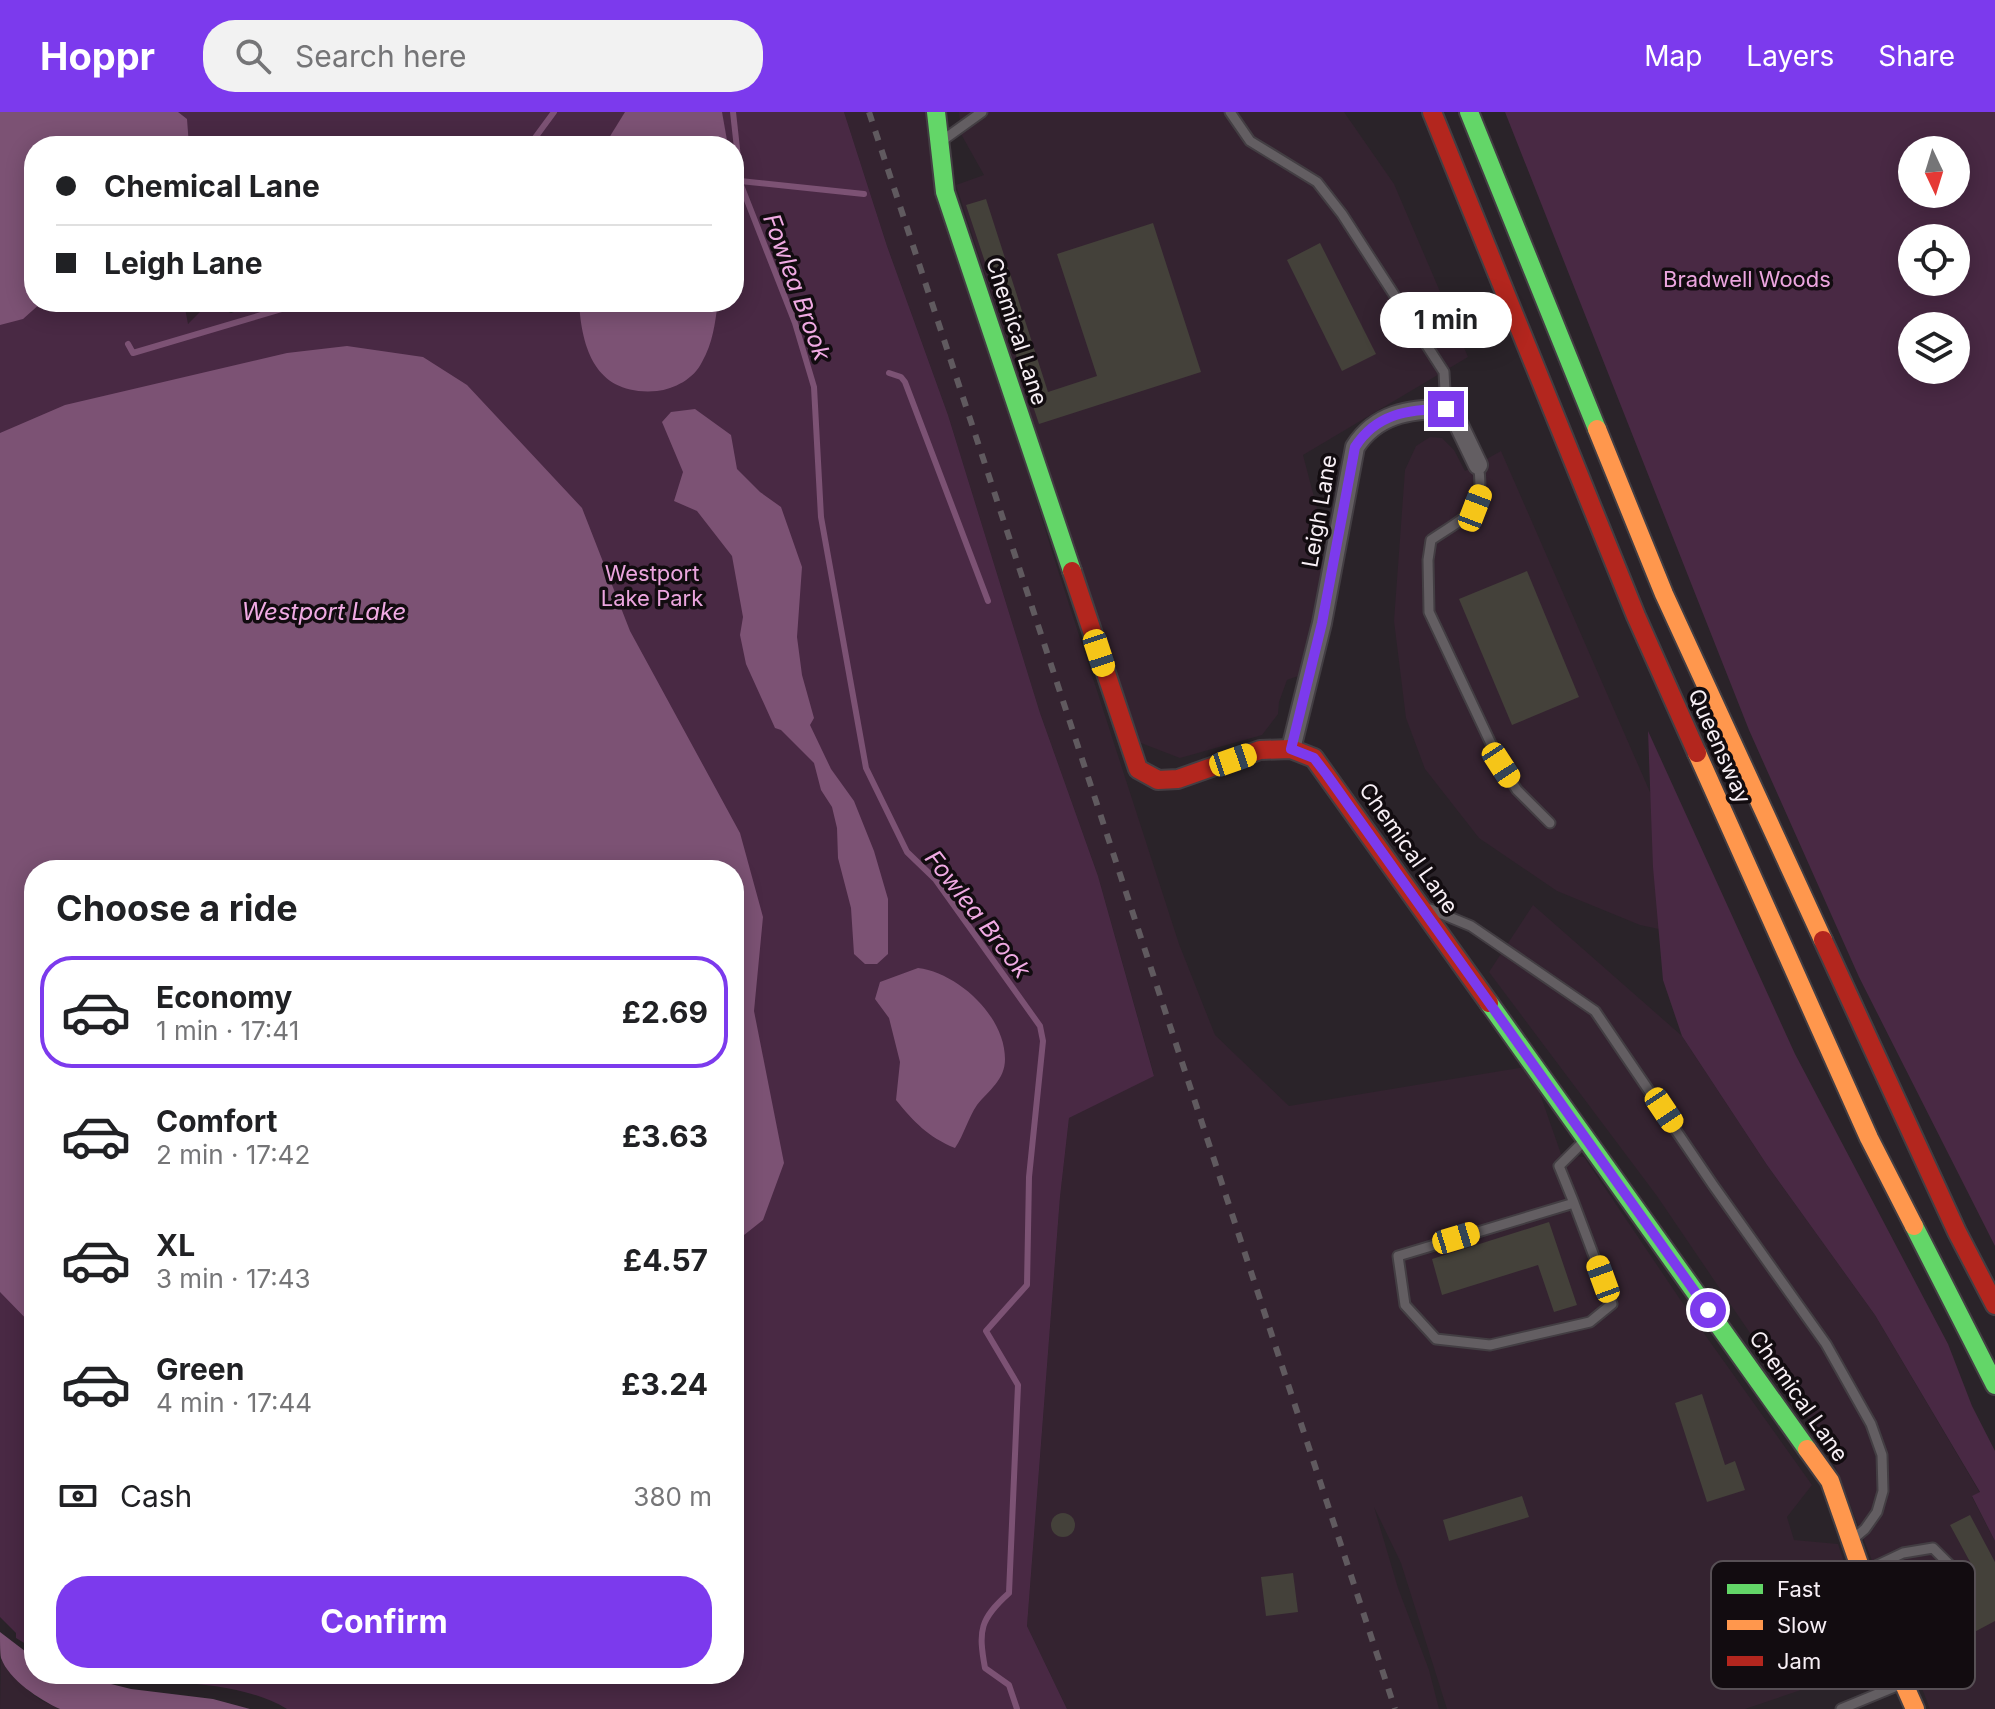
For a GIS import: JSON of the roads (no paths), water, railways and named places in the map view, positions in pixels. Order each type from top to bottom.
[{"type":"main road","name":"Chemical Lane","points":[[936,112],[945,192],[1138,769],[1158,780],[1178,779],[1260,750],[1291,749],[1314,758],[1830,1481],[1858,1561]]},
{"type":"main road","name":"Queensway","points":[[1432,112],[1636,616],[1869,1138],[1995,1385]]},
{"type":"main road","name":"Queensway","points":[[1469,112],[1664,594],[1957,1232],[1995,1305]]},
{"type":"main road","points":[[1951,1300],[1995,1408]]},
{"type":"main road","name":"Chemical Lane","points":[[1907,1689],[1915,1709]]},
{"type":"street","points":[[1446,409],[1456,419],[1478,465]]},
{"type":"street","name":"Leigh Lane","points":[[1291,749],[1322,623],[1355,447],[1364,432],[1402,411],[1446,409]]},
{"type":"lane","points":[[941,143],[982,112]]},
{"type":"lane","points":[[1230,112],[1250,141],[1317,182],[1342,214],[1444,372],[1446,409]]},
{"type":"lane","points":[[1478,465],[1482,489],[1475,508],[1431,540],[1428,560],[1429,612],[1501,765],[1517,790],[1550,823]]},
{"type":"lane","points":[[1419,904],[1471,926],[1595,1011],[1826,1344],[1871,1424],[1882,1455],[1883,1491],[1877,1512],[1865,1529],[1851,1541]]},
{"type":"lane","points":[[1574,1203],[1398,1256],[1405,1305],[1436,1339],[1490,1345],[1590,1322],[1612,1304],[1574,1203],[1559,1166],[1586,1139]]},
{"type":"lane","points":[[1887,1561],[1903,1553],[1933,1548],[1946,1561]]},
{"type":"lane","points":[[1841,1709],[1889,1689]]},
{"type":"water","points":[[0,112],[178,112],[187,119],[188,136],[24,136],[24,312],[31,312],[23,319],[0,325]]},
{"type":"water","points":[[625,112],[722,112],[726,136],[610,136]]},
{"type":"water","points":[[580,312],[717,312],[706,355],[698,368],[683,382],[657,391],[637,391],[607,378],[589,354]]},
{"type":"water","name":"Westport Lake","points":[[347,346],[423,357],[467,385],[582,508],[630,631],[740,833],[763,917],[754,1011],[784,1163],[763,1220],[744,1235],[744,860],[24,860],[24,1317],[0,1292],[0,433],[65,405],[287,353]]},
{"type":"water","points":[[695,409],[731,435],[737,469],[781,507],[802,567],[797,637],[802,675],[814,718],[810,725],[831,769],[854,801],[874,851],[888,899],[888,954],[877,964],[865,964],[854,954],[851,908],[838,858],[837,828],[832,807],[821,790],[814,763],[781,730],[775,728],[746,664],[740,635],[743,617],[732,556],[697,511],[674,501],[683,472],[662,422],[671,412]]},
{"type":"water","points":[[918,968],[948,978],[976,999],[997,1027],[1003,1043],[1005,1059],[1002,1073],[977,1105],[955,1148],[922,1128],[896,1100],[900,1062],[889,1018],[875,999],[880,982]]},
{"type":"water","points":[[0,1632],[24,1650],[24,1684],[111,1684],[213,1699],[250,1709],[60,1709],[18,1681],[1,1658]]},
{"type":"waterway","points":[[536,136],[554,112]]},
{"type":"waterway","name":"Fowlea Brook","points":[[733,112],[736,136]]},
{"type":"waterway","points":[[744,181],[864,194]]},
{"type":"waterway","name":"Fowlea Brook","points":[[744,193],[795,323],[814,387],[821,517],[866,768],[907,852],[935,879],[1040,1026],[1043,1041],[1029,1177],[1027,1285],[986,1331],[1018,1385],[1009,1593],[987,1618],[982,1644],[985,1668],[1009,1685],[1017,1709]]},
{"type":"waterway","points":[[128,344],[133,353],[271,312]]},
{"type":"waterway","points":[[889,373],[905,382],[988,601]]},
{"type":"railway","points":[[869,112],[1395,1709]]},
{"type":"park label","name":"Bradwell Woods","points":[[1747,279]]},
{"type":"park label","name":"Westport Lake Park","points":[[652,586]]}]
